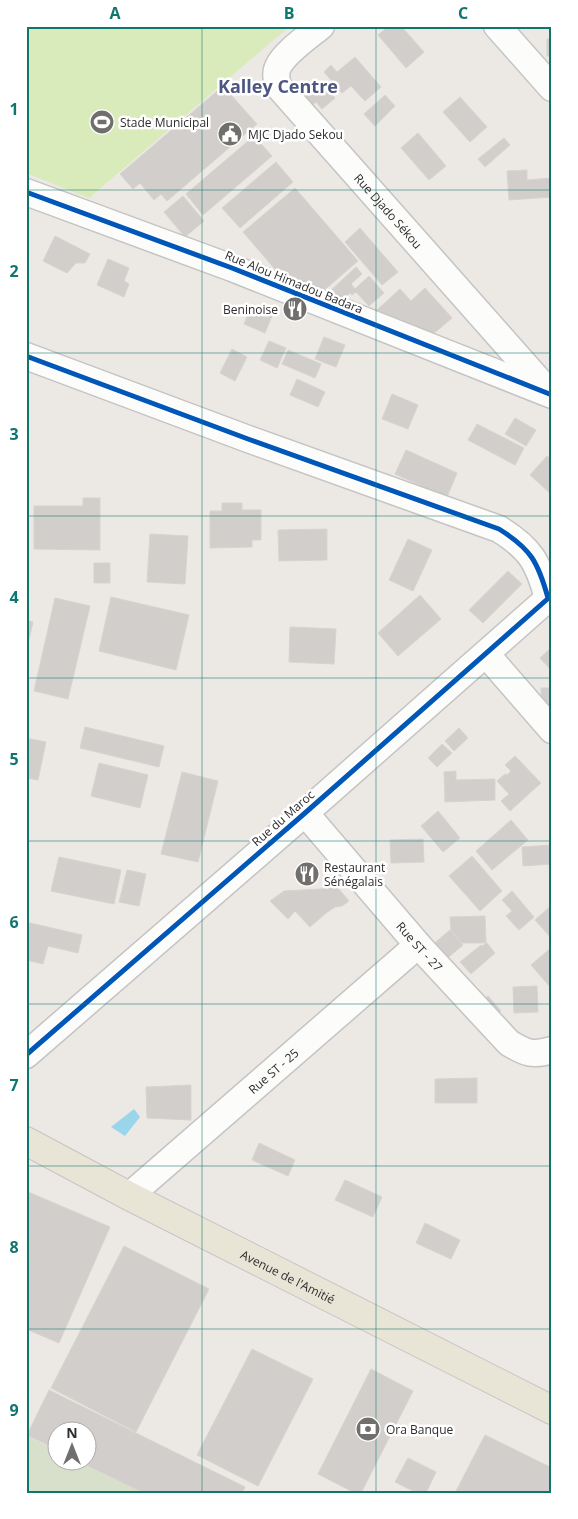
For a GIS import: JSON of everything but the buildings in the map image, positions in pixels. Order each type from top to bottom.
[{"type":"main road","name":"Avenue de l'Amitié","points":[[26,1141],[129,1196],[552,1410]]},
{"type":"street","name":"Rue Djado Sékou","points":[[321,26],[282,60],[277,68],[278,86],[552,395]]},
{"type":"street","points":[[497,26],[552,88]]},
{"type":"street","name":"Rue Alou Himadou Badara","points":[[26,192],[232,268],[552,395]]},
{"type":"street","points":[[26,356],[239,436],[498,529],[515,539],[530,554],[540,571],[550,596]]},
{"type":"street","name":"Rue du Maroc","points":[[26,1055],[305,813],[550,596]]},
{"type":"street","points":[[486,654],[552,730]]},
{"type":"street","name":"Rue ST - 27","points":[[305,813],[418,945],[509,1043],[526,1052],[540,1054],[552,1050]]},
{"type":"street","name":"Rue ST - 25","points":[[129,1196],[418,945]]},
{"type":"green space","name":"Stade Municipal","points":[[26,26],[290,26],[89,198],[26,173]]},
{"type":"green space","points":[[26,1435],[48,1446],[48,1472],[98,1471],[143,1493],[26,1493]]},
{"type":"water","points":[[134,1109],[140,1117],[125,1136],[111,1127]]},
{"type":"cycle path","points":[[26,192],[232,268],[552,395]]},
{"type":"cycle path","points":[[26,356],[248,439],[499,529],[519,543],[532,558],[541,575],[548,598]]},
{"type":"cycle path","points":[[26,1055],[552,595]]},
{"type":"place","name":"Stade Municipal","points":[[102,122]]},
{"type":"place","name":"MJC Djado Sekou","points":[[230,134]]},
{"type":"place","name":"Beninoise","points":[[295,309]]},
{"type":"place","name":"Restaurant Sénégalais","points":[[307,874]]},
{"type":"place","name":"Ora Banque","points":[[368,1429]]},
{"type":"district","name":"Kalley Centre","points":[[278,86]]}]
